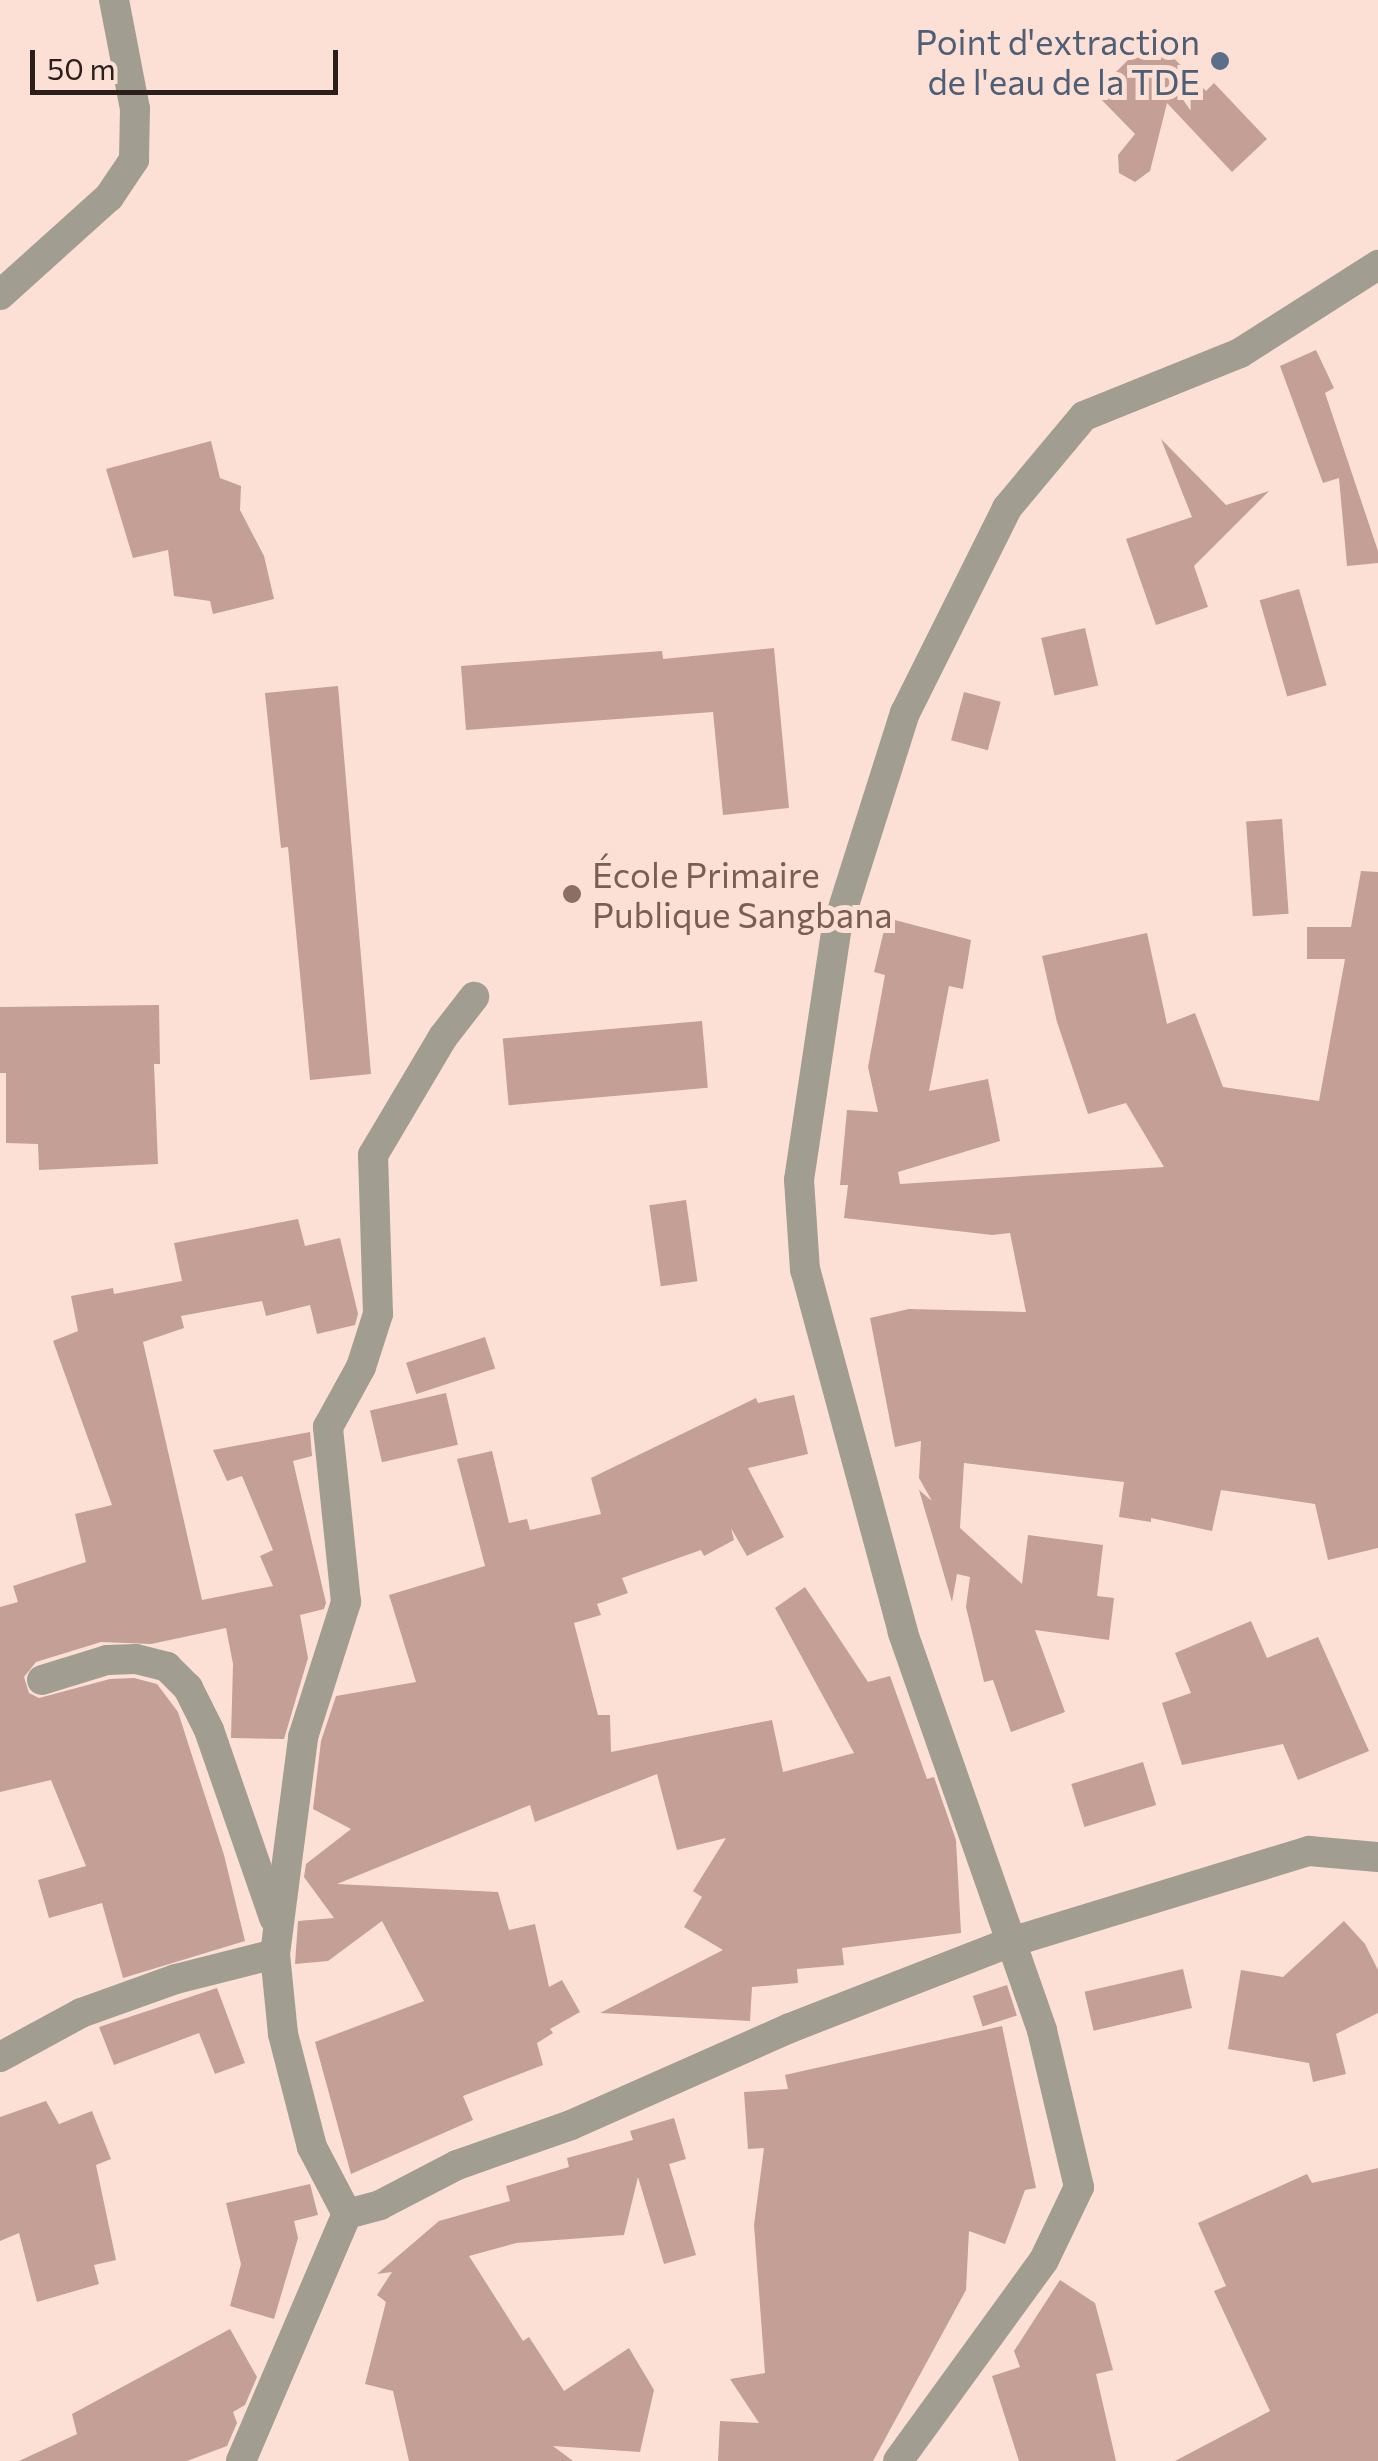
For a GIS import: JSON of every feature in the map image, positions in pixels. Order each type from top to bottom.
[{"type":"street","points":[[0,295],[109,197],[134,160],[135,109],[114,0]]},
{"type":"street","points":[[898,2461],[1044,2260],[1079,2187],[1042,2030],[903,1632],[805,1270],[798,1180],[837,927],[905,714],[1007,508],[1084,416],[1240,352],[1378,265]]},
{"type":"street","points":[[347,2214],[312,2147],[283,2034],[276,1939],[303,1737],[346,1602],[328,1427],[362,1368],[378,1314],[372,1155],[443,1037],[474,998]]},
{"type":"street","points":[[42,1680],[108,1660],[136,1659],[167,1667],[188,1688],[209,1730],[276,1939]]},
{"type":"street","points":[[347,2214],[380,2205],[457,2165],[571,2125],[790,2028],[1011,1942],[1308,1851],[1378,1857]]},
{"type":"street","points":[[0,2057],[80,2013],[276,1939]]},
{"type":"street","points":[[241,2461],[347,2214]]},
{"type":"building","points":[[1152,36],[1206,91],[1214,83],[1267,139],[1232,172],[1167,103],[1150,171],[1135,182],[1119,173],[1118,155],[1135,134],[1095,93]]},
{"type":"building","points":[[1316,350],[1334,388],[1325,393],[1378,551],[1378,563],[1347,566],[1339,478],[1323,483],[1280,366]]},
{"type":"building","points":[[1161,439],[1226,505],[1269,491],[1194,566],[1208,607],[1156,625],[1126,539],[1192,517]]},
{"type":"building","points":[[211,441],[220,478],[241,486],[240,510],[264,556],[274,599],[213,614],[210,601],[174,596],[168,550],[133,558],[106,469]]},
{"type":"building","points":[[1299,589],[1327,685],[1287,696],[1260,600]]},
{"type":"building","points":[[1085,628],[1098,685],[1054,696],[1041,638]]},
{"type":"building","points":[[774,648],[789,808],[723,815],[713,712],[466,730],[461,666],[662,651],[663,659]]},
{"type":"building","points":[[338,686],[371,1074],[310,1080],[288,847],[281,848],[265,693]]},
{"type":"building","points":[[964,692],[1001,702],[988,750],[951,740]]},
{"type":"building","points":[[1282,819],[1289,914],[1253,916],[1246,822]]},
{"type":"building","points":[[1361,871],[1378,872],[1378,1548],[1328,1560],[1315,1504],[1221,1490],[1212,1531],[1151,1518],[1151,1522],[1119,1517],[1124,1482],[964,1463],[960,1528],[1022,1584],[1028,1535],[1103,1545],[1097,1596],[1114,1598],[1109,1640],[1035,1630],[1065,1712],[1011,1732],[993,1680],[984,1682],[966,1607],[970,1577],[957,1574],[952,1602],[919,1490],[932,1501],[919,1478],[921,1441],[895,1447],[870,1318],[909,1309],[1026,1312],[1010,1233],[992,1235],[844,1218],[848,1185],[840,1185],[847,1110],[878,1112],[868,1067],[885,975],[874,972],[887,918],[971,940],[963,989],[949,986],[929,1091],[988,1079],[1000,1141],[898,1172],[900,1184],[1164,1167],[1126,1103],[1088,1114],[1057,1022],[1042,956],[1147,933],[1167,1024],[1195,1013],[1223,1087],[1319,1101],[1345,959],[1307,959],[1307,927],[1351,927]]},
{"type":"building","points":[[159,1005],[160,1064],[154,1064],[158,1164],[39,1170],[38,1144],[6,1143],[6,1073],[0,1073],[0,1007]]},
{"type":"building","points":[[702,1021],[708,1088],[509,1105],[503,1038]]},
{"type":"building","points":[[686,1200],[697,1281],[661,1286],[649,1205]]},
{"type":"building","points":[[298,1219],[305,1246],[340,1238],[358,1314],[355,1325],[317,1334],[310,1305],[266,1316],[262,1301],[181,1316],[184,1328],[143,1342],[202,1600],[273,1586],[260,1556],[273,1550],[242,1476],[227,1481],[213,1450],[310,1432],[312,1456],[293,1461],[326,1603],[324,1609],[300,1615],[308,1658],[284,1739],[231,1738],[233,1664],[226,1628],[151,1644],[101,1642],[36,1662],[24,1677],[29,1693],[39,1698],[110,1679],[134,1678],[157,1684],[178,1712],[224,1855],[245,1941],[123,1978],[102,1903],[49,1918],[38,1880],[86,1866],[51,1780],[0,1792],[0,1607],[18,1602],[13,1586],[86,1562],[75,1514],[112,1505],[53,1341],[78,1331],[71,1296],[113,1288],[114,1294],[182,1281],[174,1243]]},
{"type":"building","points":[[485,1337],[495,1368],[416,1394],[406,1363]]},
{"type":"building","points":[[446,1393],[458,1445],[382,1462],[370,1411]]},
{"type":"building","points":[[794,1395],[808,1454],[748,1468],[784,1537],[747,1556],[731,1528],[734,1540],[704,1556],[701,1550],[622,1578],[628,1593],[597,1604],[601,1615],[574,1623],[598,1715],[610,1715],[611,1752],[772,1720],[783,1772],[854,1753],[775,1608],[805,1587],[868,1682],[890,1676],[927,1779],[934,1777],[956,1840],[961,1933],[842,1948],[844,1965],[797,1969],[798,1983],[752,1987],[750,2021],[600,2013],[723,1950],[684,1927],[702,1897],[693,1891],[726,1838],[677,1850],[657,1774],[535,1822],[530,1805],[337,1884],[498,1892],[509,1930],[535,1924],[549,1987],[562,1980],[580,2012],[550,2029],[553,2033],[537,2043],[543,2065],[463,2096],[473,2120],[351,2174],[315,2042],[424,2001],[382,1921],[328,1961],[295,1964],[298,1921],[334,1918],[304,1877],[306,1864],[351,1829],[313,1809],[321,1741],[336,1696],[416,1682],[389,1595],[485,1566],[457,1459],[492,1451],[509,1523],[527,1519],[530,1530],[601,1514],[591,1478],[756,1398],[758,1403]]},
{"type":"building","points":[[1251,1621],[1267,1658],[1318,1637],[1369,1751],[1298,1780],[1283,1744],[1182,1765],[1162,1703],[1191,1693],[1175,1653]]},
{"type":"building","points":[[1143,1762],[1156,1805],[1084,1827],[1071,1784]]},
{"type":"building","points":[[1344,1921],[1365,1944],[1378,1970],[1378,2013],[1336,2034],[1346,2074],[1313,2082],[1309,2063],[1228,2049],[1241,1970],[1283,1977]]},
{"type":"building","points":[[1183,1969],[1192,2008],[1094,2031],[1085,1992]]},
{"type":"building","points":[[1007,1985],[1017,2015],[983,2027],[973,1996]]},
{"type":"building","points":[[217,1988],[245,2063],[215,2074],[199,2033],[114,2065],[99,2027]]},
{"type":"building","points":[[1002,2026],[1036,2188],[1025,2190],[1005,2244],[969,2231],[966,2290],[873,2461],[718,2461],[720,2421],[759,2423],[730,2379],[765,2373],[754,2225],[764,2148],[748,2149],[744,2092],[788,2089],[785,2075]]},
{"type":"building","points":[[46,2101],[59,2124],[92,2111],[111,2159],[96,2165],[116,2260],[94,2265],[99,2284],[37,2302],[19,2233],[0,2241],[0,2117]]},
{"type":"building","points":[[674,2118],[686,2159],[669,2164],[696,2255],[664,2264],[638,2177],[624,2235],[516,2243],[469,2256],[523,2341],[529,2337],[564,2391],[629,2348],[654,2390],[640,2452],[553,2446],[573,2461],[409,2461],[393,2391],[365,2384],[386,2302],[377,2295],[392,2272],[377,2274],[439,2221],[510,2201],[506,2186],[569,2167],[567,2158],[633,2140],[630,2131]]},
{"type":"building","points":[[1378,2168],[1378,2461],[1175,2461],[1270,2411],[1214,2291],[1226,2286],[1198,2223],[1307,2174],[1312,2183]]},
{"type":"building","points":[[310,2184],[318,2215],[294,2221],[298,2238],[274,2319],[230,2306],[241,2264],[226,2203]]},
{"type":"building","points":[[1060,2280],[1095,2303],[1113,2370],[1096,2374],[1116,2461],[1019,2461],[992,2376],[1020,2367],[1014,2351]]},
{"type":"building","points":[[230,2329],[257,2377],[245,2405],[233,2412],[237,2423],[227,2446],[187,2461],[19,2461],[77,2434],[72,2414]]},
{"type":"place","name":"Point d'extraction de l'eau de la TDE","points":[[1220,61]]},
{"type":"place","name":"École Primaire Publique Sangbana","points":[[572,894]]}]
